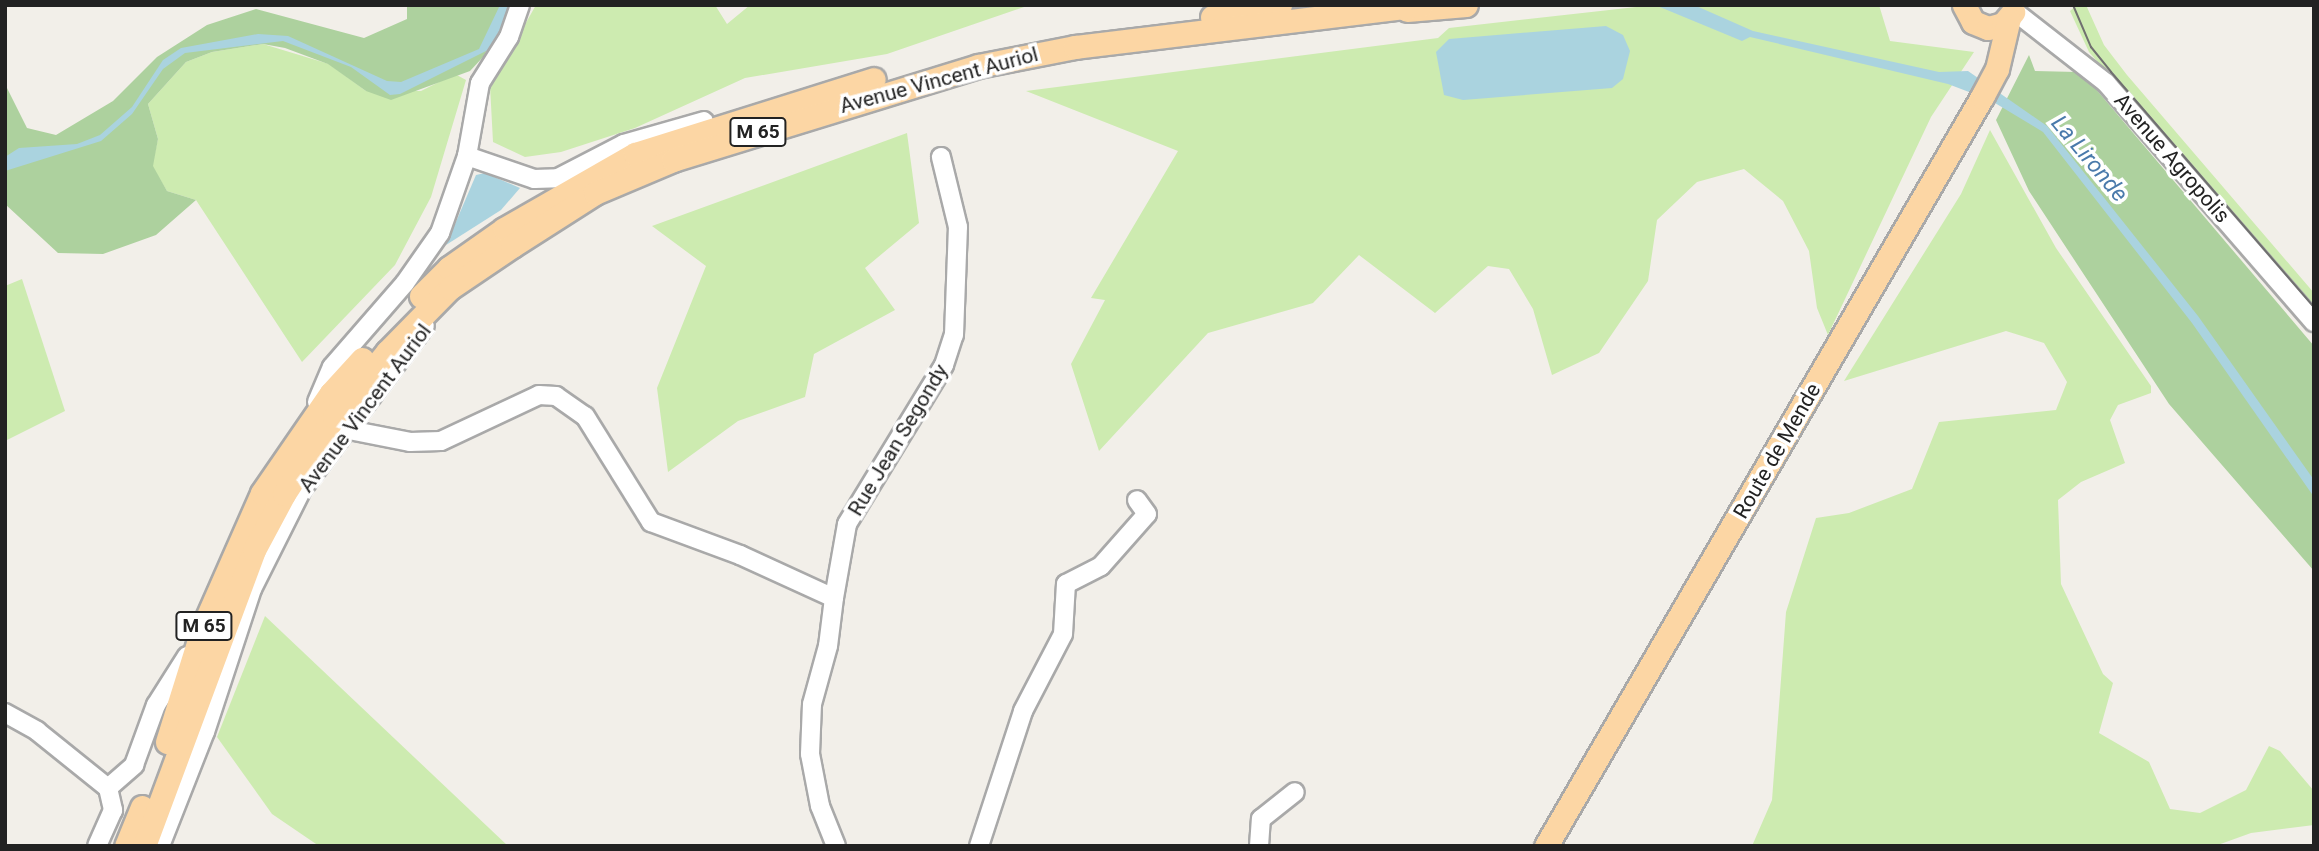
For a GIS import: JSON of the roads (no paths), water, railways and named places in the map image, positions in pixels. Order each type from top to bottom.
[{"type":"main road","name":"M 65","points":[[1212,17],[1280,5]]},
{"type":"main road","name":"Avenue Vincent Auriol","points":[[126,846],[160,764],[203,629],[262,493],[308,425],[449,268],[504,229],[635,154],[821,95],[1007,45],[1304,5]]},
{"type":"main road","name":"Avenue Vincent Auriol","points":[[144,846],[254,551],[284,494],[334,417],[387,352],[450,288],[489,261],[595,193],[673,160],[912,84],[1065,48],[1421,5]]},
{"type":"main road","name":"M 65","points":[[1351,14],[1466,5]]},
{"type":"main road","points":[[1964,5],[1973,22],[1988,27],[2001,52]]},
{"type":"main road","points":[[1988,27],[2013,12]]},
{"type":"main road","name":"Route de Mende","points":[[1546,846],[1991,81],[2013,12]]},
{"type":"street","points":[[308,425],[332,367],[405,283],[440,233],[467,156],[480,83],[509,37],[520,5]]},
{"type":"street","name":"Avenue Agropolis","points":[[2013,12],[2106,83],[2314,322]]},
{"type":"street","name":"Avenue Vincent Auriol","points":[[467,156],[534,179],[558,178],[624,144],[821,95]]},
{"type":"street","name":"Rue Jean Segondy","points":[[836,846],[820,806],[810,754],[812,704],[828,646],[847,524],[944,365],[954,335],[958,227],[941,157]]},
{"type":"street","name":"Avenue Vincent Auriol","points":[[160,846],[205,732],[252,589],[302,489],[344,429],[426,324],[489,261]]},
{"type":"street","points":[[344,429],[410,442],[441,441],[538,395],[556,396],[585,416],[651,522],[740,555],[834,598]]},
{"type":"street","points":[[979,846],[1023,711],[1063,634],[1066,584],[1101,566],[1147,514],[1137,500]]},
{"type":"street","name":"Avenue Vincent Auriol","points":[[108,788],[134,765],[156,705],[203,629]]},
{"type":"street","points":[[5,713],[37,731],[108,788],[113,810],[97,846]]},
{"type":"street","points":[[1259,846],[1261,818],[1295,792]]},
{"type":"water","points":[[500,5],[511,5],[492,48],[400,94],[390,95],[351,67],[283,41],[185,53],[163,69],[132,114],[101,141],[5,171],[5,157],[19,148],[77,144],[100,135],[132,107],[163,60],[181,48],[258,34],[288,36],[387,81],[401,82],[479,49]]},
{"type":"water","points":[[1655,5],[1694,5],[1753,31],[1939,72],[1968,71],[2047,126],[2198,316],[2314,480],[2314,497],[2192,323],[2043,132],[1990,100],[1948,84],[1750,37],[1742,41]]},
{"type":"water","points":[[1606,26],[1623,35],[1630,51],[1623,79],[1612,88],[1463,100],[1444,95],[1436,52],[1449,39]]},
{"type":"water","points":[[485,173],[520,188],[501,210],[446,245],[476,175]]},
{"type":"tram line","points":[[2073,5],[2091,47],[2314,307]]},
{"type":"water label","name":"La Lironde","points":[[2089,159]]}]
